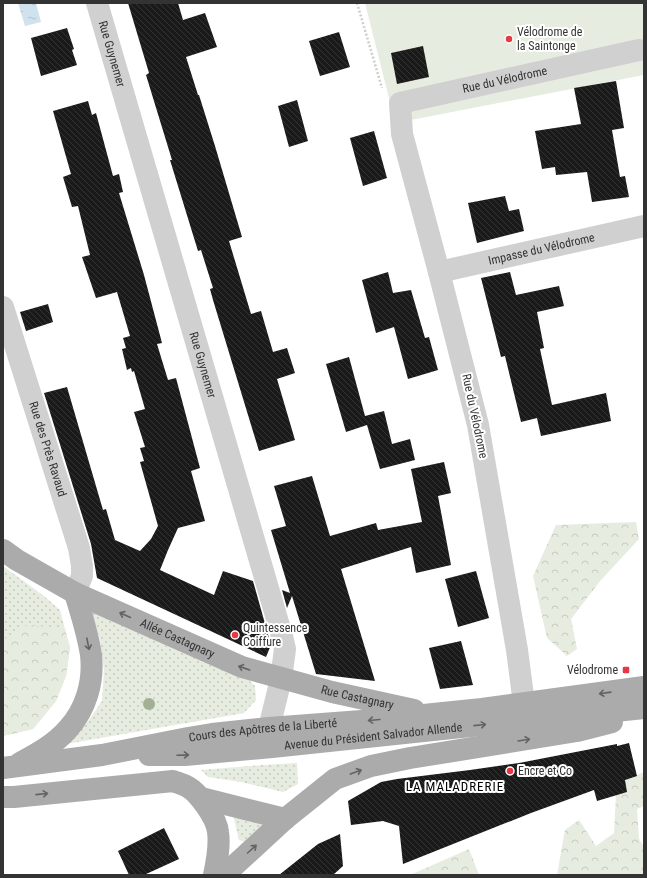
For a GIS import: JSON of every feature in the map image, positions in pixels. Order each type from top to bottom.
[{"type":"main road","points":[[3,550],[17,560],[76,593],[91,656],[92,675],[84,706],[67,730],[55,741],[35,755],[7,768]]},
{"type":"main road","name":"Allée Castagnary","points":[[76,593],[242,667],[282,679]]},
{"type":"main road","name":"Rue Castagnary","points":[[282,679],[332,692],[433,714]]},
{"type":"main road","points":[[524,704],[644,687]]},
{"type":"main road","name":"Cours des Apôtres de la Liberté","points":[[7,768],[102,755],[196,736],[270,737],[375,720],[524,704]]},
{"type":"main road","name":"Avenue du Président Salvador Allende","points":[[270,737],[644,708]]},
{"type":"main road","points":[[224,875],[285,819],[335,779],[371,766],[410,758],[577,731],[644,714]]},
{"type":"main road","points":[[3,797],[173,781],[188,787],[201,798],[211,813],[218,830],[218,848],[214,875]]},
{"type":"main road","points":[[201,798],[285,819]]},
{"type":"street","name":"Rue Guynemer","points":[[97,3],[282,636],[285,649],[282,679],[270,737]]},
{"type":"street","name":"Rue du Vélodrome","points":[[524,704],[478,425],[440,272],[402,134],[400,103],[639,50]]},
{"type":"street","name":"Impasse du Vélodrome","points":[[440,272],[644,226]]},
{"type":"street","name":"Rue des Près Ravaud","points":[[3,307],[79,548],[82,576],[76,593]]},
{"type":"path","points":[[357,3],[383,90]]},
{"type":"green space","name":"Vélodrome de la Saintonge","points":[[365,3],[644,3],[644,75],[395,122]]},
{"type":"green space","points":[[636,522],[639,539],[601,580],[571,619],[577,649],[567,656],[547,638],[533,576],[556,525]]},
{"type":"green space","points":[[3,566],[44,596],[60,610],[70,648],[66,676],[56,701],[33,729],[3,736]]},
{"type":"green space","points":[[90,608],[243,674],[255,686],[256,700],[244,713],[66,744],[89,720],[102,701],[104,670],[100,639]]},
{"type":"green space","points":[[27,625],[65,629],[70,648],[66,676],[56,701],[33,729],[3,736],[3,640]]},
{"type":"green space","points":[[297,763],[298,784],[283,792],[241,782],[208,777],[201,770],[262,765]]},
{"type":"green space","points":[[644,772],[644,806],[637,809],[639,839],[644,847],[644,875],[557,875],[565,830],[579,820],[596,846],[614,833],[616,795],[627,779]]},
{"type":"green space","points":[[238,814],[262,821],[263,826],[245,842],[239,840],[234,819]]},
{"type":"green space","points":[[469,849],[479,875],[410,875]]},
{"type":"water","points":[[18,3],[36,3],[41,22],[25,26]]},
{"type":"building","points":[[128,3],[178,3],[183,20],[205,13],[217,47],[186,57],[215,146],[242,237],[229,241],[251,314],[261,311],[273,352],[287,348],[295,373],[277,379],[295,440],[259,451],[213,300],[210,289],[213,288],[201,250],[198,251],[170,160],[172,160],[146,75],[149,73]]},
{"type":"building","points":[[67,28],[74,49],[72,50],[77,65],[41,76],[31,38]]},
{"type":"building","points":[[339,32],[350,67],[320,76],[309,41]]},
{"type":"building","points":[[423,46],[429,77],[397,84],[391,53]]},
{"type":"building","points":[[616,81],[624,128],[612,130],[620,177],[625,176],[629,197],[592,202],[587,172],[556,175],[555,167],[542,169],[535,131],[581,124],[574,88]]},
{"type":"building","points":[[297,100],[308,141],[289,147],[278,106]]},
{"type":"building","points":[[88,101],[92,115],[96,113],[113,176],[119,174],[123,192],[119,193],[144,275],[162,343],[157,344],[168,380],[176,378],[200,468],[191,471],[205,521],[178,528],[160,570],[214,595],[223,571],[253,581],[271,645],[266,657],[97,578],[91,544],[44,393],[67,387],[103,510],[106,509],[115,540],[140,551],[151,539],[158,526],[140,462],[144,461],[140,448],[145,447],[134,412],[145,409],[134,371],[132,372],[131,368],[127,370],[122,349],[126,348],[123,338],[130,336],[117,292],[96,298],[82,257],[90,255],[78,206],[72,207],[63,177],[71,174],[53,111]]},
{"type":"building","points":[[374,131],[387,178],[363,186],[350,138]]},
{"type":"building","points":[[505,196],[509,211],[519,209],[524,231],[477,243],[468,203]]},
{"type":"building","points":[[388,272],[393,293],[411,290],[425,338],[429,337],[438,370],[408,379],[394,327],[376,333],[362,280]]},
{"type":"building","points":[[510,272],[516,295],[559,286],[564,306],[537,312],[544,348],[540,349],[552,405],[606,393],[611,421],[541,436],[537,418],[521,422],[505,356],[501,357],[481,278]]},
{"type":"building","points":[[48,304],[53,322],[26,331],[20,312]]},
{"type":"building","points":[[349,357],[365,416],[384,411],[392,444],[410,439],[415,460],[380,469],[367,425],[346,432],[326,364]]},
{"type":"building","points":[[444,462],[451,493],[438,496],[451,565],[416,573],[411,547],[341,569],[375,681],[316,674],[292,596],[287,608],[282,590],[290,593],[271,530],[286,526],[274,486],[312,476],[330,536],[376,523],[378,530],[422,522],[411,469]]},
{"type":"building","points":[[476,571],[489,618],[458,627],[445,579]]},
{"type":"building","points":[[461,641],[473,685],[440,689],[429,648]]},
{"type":"building","points":[[629,743],[637,776],[625,780],[627,792],[597,801],[594,790],[531,813],[403,864],[399,826],[383,821],[351,825],[348,801],[381,782],[519,763]]},
{"type":"building","points":[[164,828],[179,859],[144,875],[129,875],[118,851]]},
{"type":"building","points":[[340,834],[343,866],[333,875],[279,875],[318,844]]},
{"type":"place","name":"Vélodrome de la Saintonge","points":[[509,39]]},
{"type":"place","name":"Quintessence Coiffure","points":[[235,635]]},
{"type":"place","name":"Vélodrome","points":[[626,670]]},
{"type":"place","name":"Encre et Co","points":[[510,771]]},
{"type":"district","name":"LA MALADRERIE","points":[[455,786]]}]
